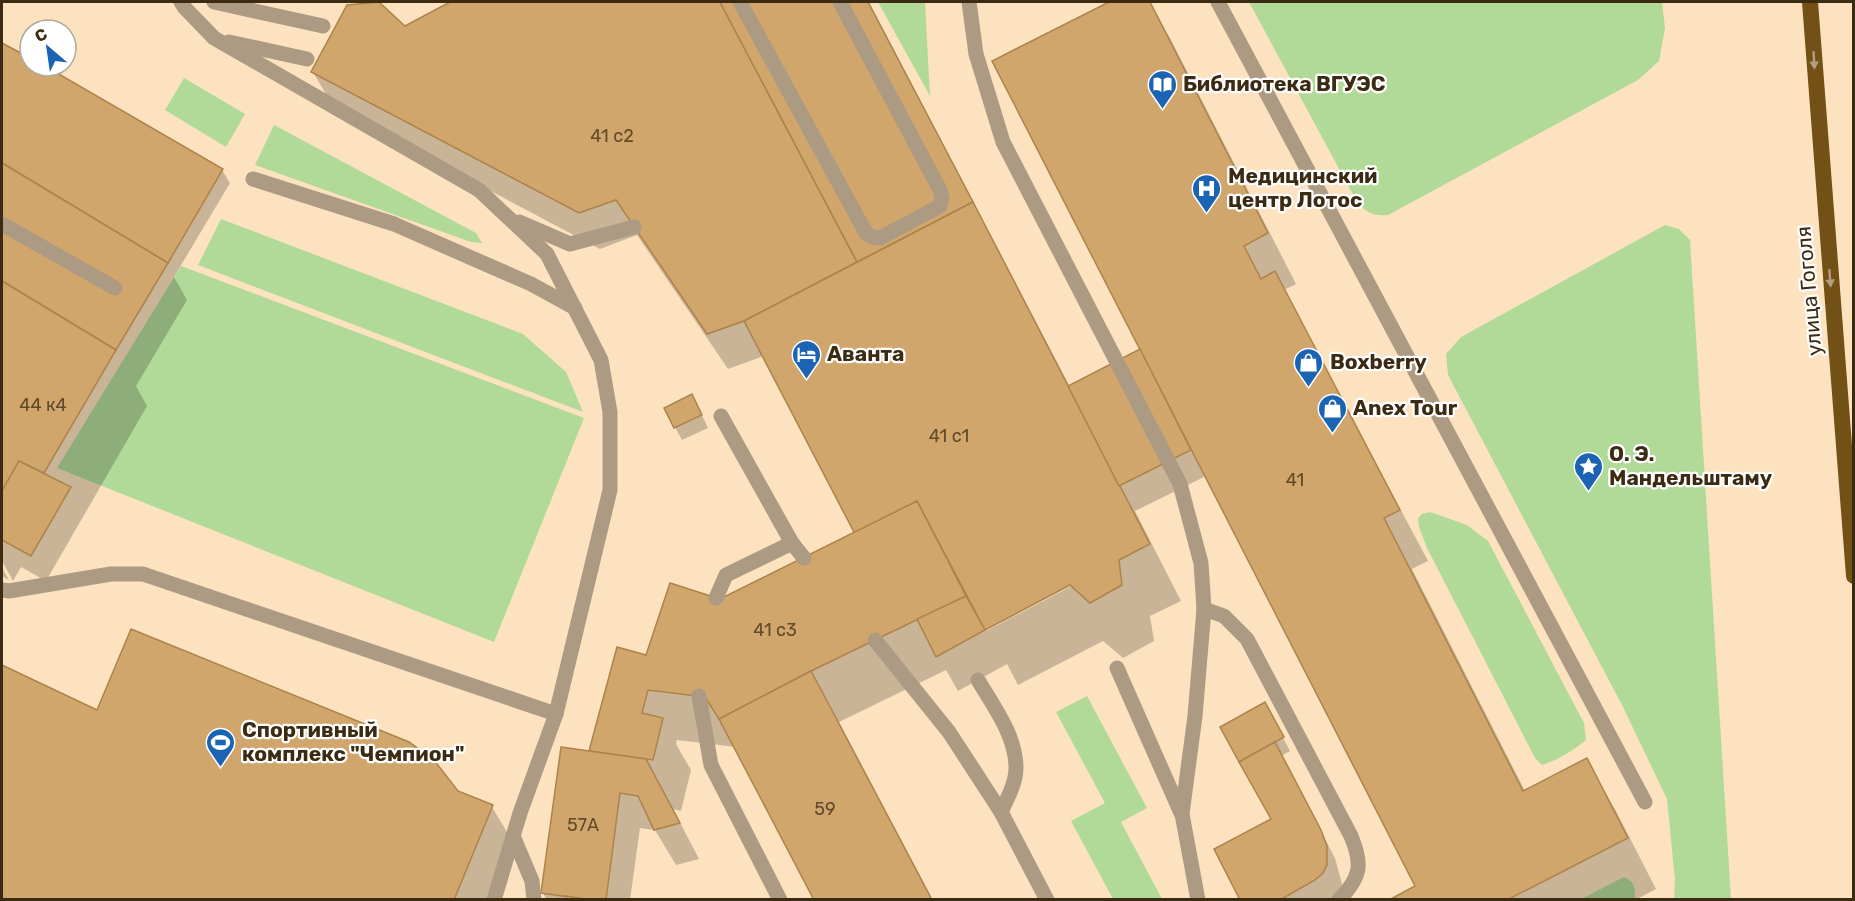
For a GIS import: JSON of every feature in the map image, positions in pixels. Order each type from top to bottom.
[{"type":"highway","name":"улица Гоголя","points":[[1810,2],[1852,525],[1854,576]]},
{"type":"lane","points":[[181,2],[214,38],[479,190],[547,254],[601,360],[610,412],[610,490],[556,714],[513,836],[494,900]]},
{"type":"lane","points":[[214,2],[323,26]]},
{"type":"lane","points":[[740,2],[866,233],[880,238],[940,206],[942,198],[940,190],[840,2]]},
{"type":"lane","points":[[969,2],[976,54],[1003,142],[1180,484],[1201,563],[1204,609],[1195,716],[1182,814]]},
{"type":"lane","points":[[1218,2],[1645,802]]},
{"type":"lane","points":[[214,38],[307,59]]},
{"type":"lane","points":[[253,179],[394,224],[531,285],[575,308]]},
{"type":"lane","points":[[511,219],[570,244],[634,227]]},
{"type":"lane","points":[[2,224],[115,288]]},
{"type":"lane","points":[[721,416],[792,543],[804,558]]},
{"type":"lane","points":[[716,598],[726,575],[792,543]]},
{"type":"lane","points":[[2,590],[9,591],[111,574],[143,574],[556,714]]},
{"type":"lane","points":[[1204,609],[1224,616],[1247,639],[1351,836],[1358,853],[1359,870],[1352,886],[1339,900]]},
{"type":"lane","points":[[875,640],[949,732],[1001,812],[1047,900]]},
{"type":"lane","points":[[1117,668],[1182,814],[1198,900]]},
{"type":"lane","points":[[978,680],[1006,728],[1014,749],[1016,770],[1010,793],[1001,812]]},
{"type":"lane","points":[[699,696],[711,765],[780,900]]},
{"type":"lane","points":[[513,836],[532,880],[534,900]]},
{"type":"green space","points":[[878,2],[925,2],[930,96]]},
{"type":"green space","points":[[1249,2],[1662,2],[1665,28],[1659,61],[1638,80],[1388,215],[1378,215],[1367,211],[1357,202]]},
{"type":"green space","points":[[184,78],[245,114],[226,147],[165,110]]},
{"type":"green space","points":[[274,125],[476,233],[482,243],[471,242],[255,165]]},
{"type":"green space","points":[[221,219],[523,334],[566,372],[583,412],[198,265]]},
{"type":"green space","points":[[1665,225],[1679,229],[1690,240],[1731,899],[1674,899],[1675,880],[1667,799],[1622,705],[1448,375],[1446,354],[1461,337]]},
{"type":"green space","points":[[181,266],[584,418],[494,642],[57,468]]},
{"type":"green space","points":[[1430,512],[1467,525],[1488,541],[1584,723],[1586,740],[1576,748],[1542,765],[1535,758],[1427,548],[1418,518]]},
{"type":"green space","points":[[1087,696],[1147,808],[1121,822],[1162,899],[1113,899],[1071,821],[1105,803],[1056,712]]},
{"type":"green space","points":[[1624,877],[1634,886],[1635,899],[1581,899]]},
{"type":"building","points":[[379,2],[405,26],[450,2],[720,2],[857,262],[744,321],[707,334],[616,200],[579,213],[311,72],[347,5]]},
{"type":"building","points":[[720,2],[868,2],[973,202],[857,262]]},
{"type":"building","points":[[1109,2],[1150,2],[1268,233],[1244,246],[1261,279],[1275,271],[1400,510],[1384,518],[1523,791],[1587,758],[1628,838],[1507,900],[1389,900],[1415,886],[992,61]]},
{"type":"building","points":[[2,43],[18,52],[18,78],[66,78],[223,169],[168,263],[2,163]]},
{"type":"building","points":[[2,163],[168,263],[116,350],[2,281]]},
{"type":"building","points":[[973,202],[1150,544],[1119,560],[1122,585],[1090,603],[1070,585],[985,630],[917,501],[855,534],[744,321]]},
{"type":"building","points":[[2,281],[116,350],[44,473],[19,461],[2,491]]},
{"type":"building","points":[[1140,349],[1191,450],[1119,486],[1068,386]]},
{"type":"building","points":[[692,394],[702,415],[674,428],[664,408]]},
{"type":"building","points":[[19,461],[71,487],[31,556],[2,540],[2,491]]},
{"type":"building","points":[[917,501],[966,596],[811,671],[719,719],[705,697],[648,690],[642,713],[663,718],[653,760],[589,751],[617,647],[646,655],[670,583],[720,599]]},
{"type":"building","points":[[966,596],[985,630],[936,657],[917,619]]},
{"type":"building","name":"Спортивный комплекс \"Чемпион\"","points":[[131,629],[409,742],[434,760],[458,791],[493,805],[454,900],[2,900],[2,665],[97,710]]},
{"type":"building","points":[[811,671],[932,900],[814,900],[719,719]]},
{"type":"building","points":[[1265,702],[1284,737],[1239,762],[1220,727]]},
{"type":"building","points":[[1275,742],[1321,830],[1327,846],[1327,865],[1323,873],[1315,880],[1280,900],[1240,900],[1214,849],[1271,819],[1239,762]]},
{"type":"building","points":[[561,747],[646,759],[680,823],[654,830],[638,796],[620,793],[606,900],[541,893]]},
{"type":"building","points":[[566,896],[591,900],[566,900]]},
{"type":"place","name":"Библиотека ВГУЭС","points":[[1162,110]]},
{"type":"place","name":"Медицинский центр Лотос","points":[[1207,214]]},
{"type":"place","name":"Аванта","points":[[806,380]]},
{"type":"place","name":"Boxberry","points":[[1309,388]]},
{"type":"place","name":"Anex Tour","points":[[1332,434]]},
{"type":"place","name":"О. Э. Мандельштаму","points":[[1588,492]]},
{"type":"place","name":"Спортивный комплекс \"Чемпион\"","points":[[221,768]]}]
